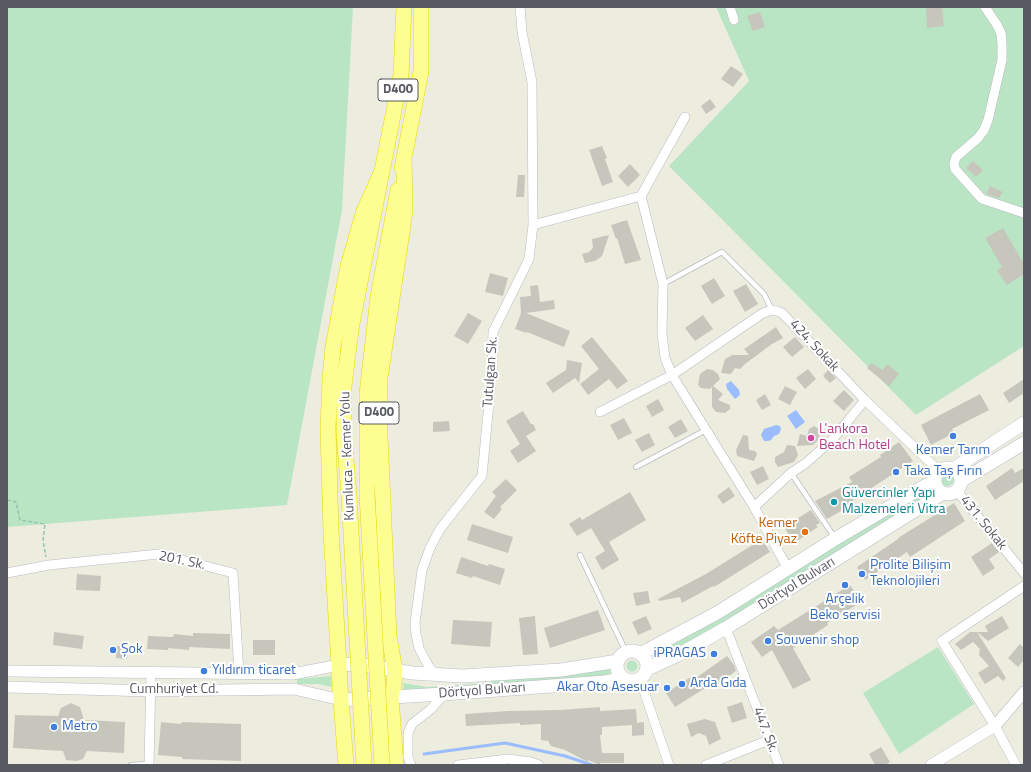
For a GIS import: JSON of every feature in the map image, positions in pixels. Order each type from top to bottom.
[{"type":"highway","name":"Kumluca - Kemer Yolu","points":[[364,765],[349,495],[344,435],[344,386],[352,324],[401,75],[404,7]]},
{"type":"highway","name":"Kumluca - Kemer Yolu","points":[[382,765],[367,494],[367,394],[378,297],[421,72],[421,7]]},
{"type":"highway","name":"Kumluca - Kemer Yolu","points":[[396,765],[391,697],[394,686],[394,670],[389,637],[381,460],[380,386],[405,212],[404,158]]},
{"type":"highway","points":[[346,765],[331,531],[328,429],[333,347],[348,266],[364,211],[382,171]]},
{"type":"main road","points":[[1024,423],[952,468],[946,468],[937,475],[936,488],[943,493],[950,494],[959,486],[1024,443]]},
{"type":"main road","points":[[952,468],[959,474],[959,486]]},
{"type":"main road","name":"Dörtyol Bulvarı","points":[[640,654],[716,613],[937,475]]},
{"type":"main road","name":"Dörtyol Bulvarı","points":[[643,674],[726,628],[943,493]]},
{"type":"main road","points":[[634,651],[640,654],[646,660],[643,674],[631,681],[623,678],[618,670],[622,657],[634,651]]},
{"type":"main road","name":"Dörtyol Bulvarı","points":[[339,665],[358,664],[412,673],[462,676],[561,670],[622,657]]},
{"type":"main road","name":"Dörtyol Bulvarı","points":[[341,700],[605,682],[623,678]]},
{"type":"street","name":"Tutulgan Sk.","points":[[436,675],[429,667],[419,648],[416,634],[415,623],[422,570],[430,548],[440,529],[482,476],[492,371],[493,332],[529,259],[533,225],[532,82],[522,32],[520,7]]},
{"type":"street","points":[[730,7],[734,20]]},
{"type":"street","points":[[985,7],[997,24],[1001,34],[1002,60],[988,120],[984,130],[978,138],[956,157],[954,169],[982,199],[1024,213]]},
{"type":"street","points":[[685,117],[641,196],[663,284],[662,345],[665,358],[672,375],[754,507],[788,569]]},
{"type":"street","points":[[533,225],[641,196]]},
{"type":"street","points":[[600,412],[672,375],[763,313],[772,310]]},
{"type":"street","name":"424. Sokak","points":[[772,310],[782,313],[937,475]]},
{"type":"street","points":[[754,507],[791,473],[806,463],[833,439],[865,400]]},
{"type":"street","name":"431. Sokak","points":[[959,486],[1024,573]]},
{"type":"street","name":"201. Sk.","points":[[7,573],[49,565],[159,554],[233,573],[239,674]]},
{"type":"street","points":[[1016,765],[995,726],[942,641],[1024,586]]},
{"type":"street","name":"447. Sk.","points":[[726,628],[779,765]]},
{"type":"street","name":"Cumhuriyet Cd.","points":[[7,671],[293,674],[339,665]]},
{"type":"street","points":[[149,765],[151,673]]},
{"type":"street","points":[[293,674],[294,689]]},
{"type":"street","points":[[643,674],[669,765]]},
{"type":"street","name":"Cumhuriyet Cd.","points":[[7,687],[151,691],[294,689],[341,700]]},
{"type":"street","points":[[932,765],[995,726],[1024,692]]},
{"type":"street","points":[[411,765],[408,757],[408,733],[412,724],[431,709],[444,694]]},
{"type":"street","points":[[706,765],[769,740]]},
{"type":"street","points":[[458,765],[472,765],[508,759],[531,762],[539,765]]},
{"type":"lane","points":[[663,284],[722,252],[764,294],[772,310]]},
{"type":"lane","points":[[636,467],[706,430]]},
{"type":"lane","points":[[791,473],[836,539]]},
{"type":"lane","points":[[580,555],[622,657]]},
{"type":"lane","points":[[131,765],[149,765]]},
{"type":"path","points":[[7,500],[16,502],[20,520],[45,524],[44,540],[46,558]]},
{"type":"green space","points":[[7,7],[353,7],[342,210],[287,505],[7,527]]},
{"type":"green space","points":[[716,7],[1024,7],[1024,346],[916,415],[669,166],[749,81]]},
{"type":"green space","points":[[947,472],[952,474],[954,479],[952,484],[947,486],[942,484],[940,479],[942,474]]},
{"type":"green space","points":[[930,485],[935,491],[724,622],[675,650],[654,660],[651,653]]},
{"type":"green space","points":[[938,647],[974,704],[899,754],[863,693]]},
{"type":"green space","points":[[630,661],[634,661],[636,662],[636,670],[630,671],[627,668],[627,664]]},
{"type":"green space","points":[[608,666],[611,674],[607,675],[404,692],[403,683],[427,687],[490,683],[492,681],[582,673]]},
{"type":"green space","points":[[331,676],[332,687],[319,684],[297,684],[297,679]]},
{"type":"water","points":[[731,381],[739,390],[740,395],[735,399],[727,389],[726,384]]},
{"type":"water","points":[[796,410],[805,422],[796,429],[787,416]]},
{"type":"water","points":[[776,425],[780,426],[781,429],[779,434],[774,436],[771,440],[764,441],[761,435],[764,429]]},
{"type":"building","points":[[926,7],[942,7],[944,26],[927,28]]},
{"type":"building","points":[[760,12],[765,27],[753,31],[747,16]]},
{"type":"building","points":[[731,66],[743,74],[733,87],[721,79]]},
{"type":"building","points":[[710,99],[716,107],[706,114],[701,106]]},
{"type":"building","points":[[602,146],[607,158],[605,159],[613,182],[602,186],[589,150]]},
{"type":"building","points":[[973,161],[983,170],[976,177],[966,168]]},
{"type":"building","points":[[630,164],[640,175],[628,187],[618,176]]},
{"type":"building","points":[[518,175],[525,175],[524,197],[516,197]]},
{"type":"building","points":[[990,186],[1003,192],[999,198],[986,194]]},
{"type":"building","points":[[627,220],[641,260],[625,264],[617,238],[616,239],[611,225]]},
{"type":"building","points":[[1003,228],[1024,264],[1024,274],[1007,285],[997,270],[1002,267],[985,238]]},
{"type":"building","points":[[609,235],[602,256],[595,261],[585,263],[582,254],[589,252],[593,248],[592,239]]},
{"type":"building","points":[[490,273],[508,278],[503,296],[485,292]]},
{"type":"building","points":[[714,278],[725,296],[712,304],[701,286]]},
{"type":"building","points":[[746,284],[758,304],[745,312],[733,291]]},
{"type":"building","points":[[538,285],[540,302],[554,300],[555,309],[526,313],[570,331],[564,347],[527,332],[515,329],[521,313],[520,297],[531,296],[530,286]]},
{"type":"building","points":[[468,313],[482,321],[468,344],[454,336]]},
{"type":"building","points":[[703,315],[713,329],[695,341],[685,328]]},
{"type":"building","points":[[776,327],[783,338],[772,344],[740,369],[735,368],[731,374],[721,373],[725,359],[732,355],[749,355],[744,349]]},
{"type":"building","points":[[592,337],[628,381],[617,389],[609,379],[588,395],[580,384],[599,369],[581,346]]},
{"type":"building","points":[[795,337],[804,347],[792,357],[783,347]]},
{"type":"building","points":[[567,360],[582,363],[579,383],[575,378],[553,393],[546,383],[566,370]]},
{"type":"building","points":[[871,363],[883,370],[887,364],[899,374],[889,386],[867,368]]},
{"type":"building","points":[[707,369],[713,370],[718,374],[720,379],[713,386],[723,394],[718,400],[730,405],[730,409],[725,413],[716,412],[712,407],[712,387],[710,389],[701,388],[698,385],[700,374]]},
{"type":"building","points":[[808,369],[816,379],[805,389],[796,378]]},
{"type":"building","points":[[828,370],[836,378],[830,383],[823,376]]},
{"type":"building","points":[[1024,379],[1024,393],[1009,403],[1003,393]]},
{"type":"building","points":[[785,386],[797,392],[790,405],[778,399]]},
{"type":"building","points":[[844,390],[854,400],[844,411],[833,401]]},
{"type":"building","points":[[765,394],[771,405],[762,410],[756,400]]},
{"type":"building","points":[[980,394],[989,410],[952,429],[954,433],[931,445],[921,425]]},
{"type":"building","points":[[658,399],[664,410],[652,417],[646,406]]},
{"type":"building","points":[[523,411],[536,430],[526,436],[536,451],[518,463],[510,451],[520,444],[506,421]]},
{"type":"building","points":[[624,418],[632,433],[618,440],[610,425]]},
{"type":"building","points":[[681,419],[688,431],[675,438],[668,427]]},
{"type":"building","points":[[449,421],[450,431],[433,432],[433,422]]},
{"type":"building","points":[[814,426],[819,429],[820,435],[818,440],[813,445],[797,446],[800,434],[807,436],[809,429]]},
{"type":"building","points":[[649,433],[655,445],[642,452],[635,440]]},
{"type":"building","points":[[743,435],[748,436],[749,450],[755,451],[757,454],[754,461],[737,456],[736,450]]},
{"type":"building","points":[[899,442],[913,461],[853,500],[855,503],[827,519],[815,501],[852,482],[849,477],[881,457],[880,455]]},
{"type":"building","points":[[787,445],[795,446],[798,455],[794,462],[778,467],[775,462],[775,457],[784,452]]},
{"type":"building","points":[[763,466],[769,479],[757,485],[750,472]]},
{"type":"building","points":[[1012,468],[1015,473],[1024,468],[1024,481],[995,500],[986,486]]},
{"type":"building","points":[[506,479],[517,490],[500,507],[502,509],[494,519],[484,512],[496,496],[492,492]]},
{"type":"building","points":[[729,487],[735,496],[723,504],[717,496]]},
{"type":"building","points":[[630,492],[646,520],[609,542],[619,560],[602,570],[595,557],[605,551],[591,528],[577,536],[569,524],[580,517],[582,520]]},
{"type":"building","points":[[954,503],[965,521],[910,557],[907,552],[865,580],[857,567],[898,538]]},
{"type":"building","points":[[811,510],[820,523],[816,525],[818,527],[794,543],[784,527]]},
{"type":"building","points":[[472,524],[513,537],[508,553],[467,540]]},
{"type":"building","points":[[762,539],[770,552],[714,587],[713,586],[682,603],[680,597],[659,601],[658,599],[706,574]]},
{"type":"building","points":[[992,543],[999,552],[989,559],[995,568],[983,576],[971,557]]},
{"type":"building","points":[[461,557],[488,566],[489,564],[505,569],[500,585],[473,576],[472,578],[456,573]]},
{"type":"building","points":[[77,574],[101,576],[100,591],[76,590]]},
{"type":"building","points":[[850,585],[861,602],[827,623],[828,625],[793,648],[811,680],[793,689],[772,650],[762,657],[751,642],[774,626],[778,630]]},
{"type":"building","points":[[648,591],[650,603],[636,606],[633,593]]},
{"type":"building","points":[[598,610],[605,630],[550,648],[544,628]]},
{"type":"building","points":[[535,616],[538,654],[523,655],[519,618]]},
{"type":"building","points":[[646,616],[652,629],[638,635],[632,622]]},
{"type":"building","points":[[1002,616],[1009,628],[988,641],[977,632],[988,632],[985,626]]},
{"type":"building","points":[[453,620],[492,622],[490,647],[451,644]]},
{"type":"building","points":[[54,632],[84,636],[82,649],[53,645]]},
{"type":"building","points":[[970,632],[977,632],[1006,678],[1003,681],[998,676],[985,684],[978,673],[989,666],[979,655],[980,649],[973,642],[961,650],[955,644]]},
{"type":"building","points":[[193,633],[230,634],[230,649],[189,647],[189,650],[168,648],[168,650],[147,649],[148,636],[173,637],[174,634],[193,636]]},
{"type":"building","points":[[253,640],[275,640],[275,655],[253,655]]},
{"type":"building","points":[[1020,644],[1024,648],[1024,660],[1018,667],[1008,658]]},
{"type":"building","points":[[117,646],[128,647],[127,659],[116,658]]},
{"type":"building","points":[[727,656],[734,665],[736,671],[712,688],[710,685],[675,707],[666,693],[691,677],[693,680]]},
{"type":"building","points":[[742,702],[747,718],[732,723],[727,707]]},
{"type":"building","points":[[71,703],[80,707],[84,720],[125,722],[124,753],[87,751],[83,759],[77,761],[66,760],[63,751],[13,748],[15,715],[58,716],[61,708]]},
{"type":"building","points":[[600,707],[600,711],[636,709],[637,723],[644,722],[644,735],[632,736],[632,725],[602,727],[602,735],[600,735],[602,753],[624,753],[624,763],[600,763],[600,765],[588,760],[588,762],[565,750],[551,746],[548,741],[541,740],[541,724],[520,725],[520,723],[466,726],[465,714]]},
{"type":"building","points":[[705,719],[715,722],[721,739],[709,745],[706,736],[699,733],[691,737],[687,724]]},
{"type":"building","points":[[161,722],[181,724],[182,722],[241,724],[241,761],[182,759],[182,757],[158,755]]},
{"type":"building","points":[[881,747],[890,762],[885,765],[875,765],[869,754]]},
{"type":"waterway","points":[[424,754],[505,743],[565,756],[592,765]]},
{"type":"place","name":"Kemer Tarım","points":[[953,436]]},
{"type":"place","name":"L'ankora Beach Hotel","points":[[811,438]]},
{"type":"place","name":"Taka Taş Fırın","points":[[896,472]]},
{"type":"place","name":"Güvercinler Yapı Malzemeleri Vitra","points":[[834,502]]},
{"type":"place","name":"Kemer Köfte Piyaz","points":[[805,532]]},
{"type":"place","name":"Prolite Bilişim Teknolojileri","points":[[862,574]]},
{"type":"place","name":"Arçelik Beko servisi","points":[[845,585]]},
{"type":"place","name":"Souvenir shop","points":[[768,641]]},
{"type":"place","name":"Şok","points":[[113,650]]},
{"type":"place","name":"iPRAGAS","points":[[714,654]]},
{"type":"place","name":"Yıldırım ticaret","points":[[204,671]]},
{"type":"place","name":"Arda Gıda","points":[[682,684]]},
{"type":"place","name":"Akar Oto Asesuar","points":[[667,688]]},
{"type":"place","name":"Metro","points":[[54,727]]}]
